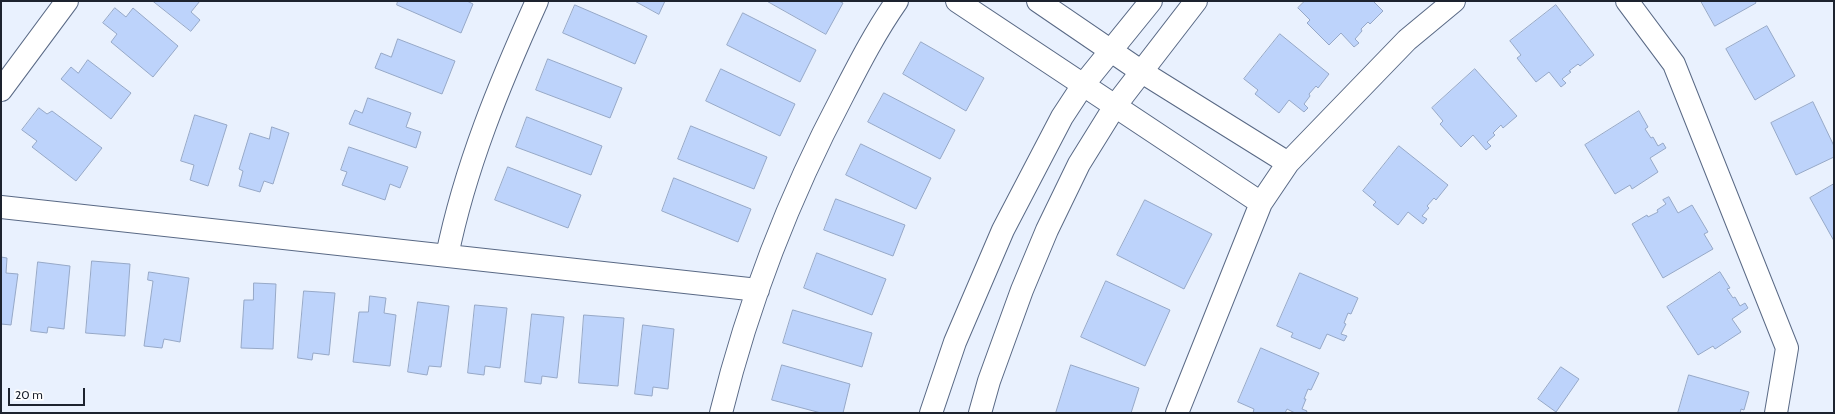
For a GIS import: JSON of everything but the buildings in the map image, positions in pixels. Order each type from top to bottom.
[{"type":"street","points":[[1,90],[67,1]]},
{"type":"street","points":[[448,256],[455,217],[469,172],[508,67],[537,1]]},
{"type":"street","points":[[721,413],[733,366],[758,290],[788,210],[819,140],[877,30],[897,1]]},
{"type":"street","points":[[957,1],[1261,203]]},
{"type":"street","points":[[1038,1],[1142,72],[1288,163]]},
{"type":"street","points":[[931,413],[955,342],[1003,230],[1062,117],[1082,85],[1151,1]]},
{"type":"street","points":[[980,413],[989,381],[1022,290],[1046,230],[1079,164],[1115,106],[1196,1]]},
{"type":"street","points":[[1177,413],[1261,203],[1288,163],[1407,40],[1454,1]]},
{"type":"street","points":[[1627,1],[1674,64],[1787,348],[1776,413]]},
{"type":"street","points":[[1,207],[758,290]]}]
